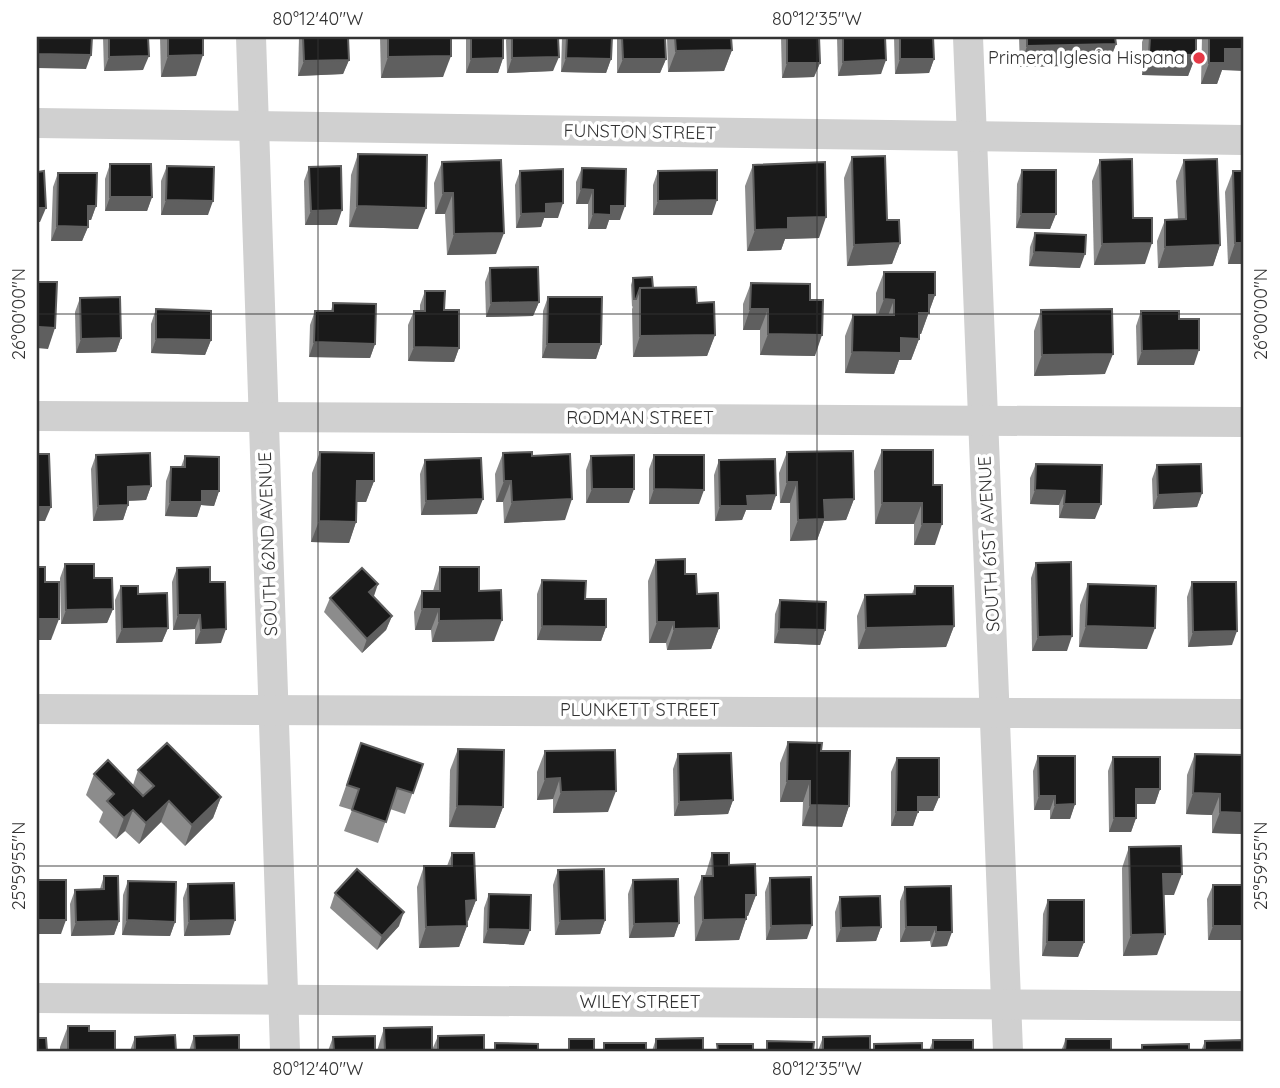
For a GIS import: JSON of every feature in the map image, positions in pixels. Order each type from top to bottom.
[{"type":"street","name":"SOUTH 62ND AVENUE","points":[[250,37],[285,1051]]},
{"type":"street","name":"SOUTH 61ST AVENUE","points":[[968,37],[997,712],[1008,1051]]},
{"type":"street","name":"FUNSTON STREET","points":[[37,123],[1243,140]]},
{"type":"street","name":"RODMAN STREET","points":[[37,416],[264,415],[1243,422]]},
{"type":"street","name":"PLUNKETT STREET","points":[[37,709],[1243,713]]},
{"type":"street","name":"WILEY STREET","points":[[37,998],[1243,1006]]},
{"type":"building","points":[[37,37],[92,37],[91,55],[37,54]]},
{"type":"building","points":[[109,37],[148,37],[149,56],[109,57]]},
{"type":"building","points":[[168,37],[203,37],[203,55],[168,56]]},
{"type":"building","points":[[303,37],[348,37],[349,60],[304,61]]},
{"type":"building","points":[[388,37],[451,37],[451,56],[388,57]]},
{"type":"building","points":[[471,37],[503,37],[503,58],[471,59]]},
{"type":"building","points":[[512,37],[558,37],[559,57],[512,58]]},
{"type":"building","points":[[567,37],[612,37],[611,59],[566,58]]},
{"type":"building","points":[[622,37],[665,37],[666,59],[623,59]]},
{"type":"building","points":[[675,37],[731,37],[732,50],[676,51]]},
{"type":"building","points":[[787,37],[819,37],[820,63],[787,63]]},
{"type":"building","points":[[843,37],[885,37],[886,60],[843,62]]},
{"type":"building","points":[[900,37],[933,37],[934,59],[900,59]]},
{"type":"building","points":[[1027,37],[1115,37],[1116,44],[1027,46]]},
{"type":"building","points":[[1150,37],[1196,37],[1196,55],[1149,54]]},
{"type":"building","points":[[1209,37],[1243,37],[1243,49],[1225,49],[1225,63],[1209,63]]},
{"type":"building","points":[[358,154],[427,155],[426,208],[357,206]]},
{"type":"building","points":[[885,156],[887,220],[899,220],[900,243],[854,245],[852,157]]},
{"type":"building","points":[[1132,159],[1133,218],[1152,218],[1152,243],[1102,244],[1100,160]]},
{"type":"building","points":[[1217,159],[1220,245],[1165,247],[1165,220],[1186,219],[1184,160]]},
{"type":"building","points":[[501,160],[504,233],[454,234],[453,193],[443,193],[442,162]]},
{"type":"building","points":[[825,162],[826,217],[788,218],[788,229],[755,230],[753,165]]},
{"type":"building","points":[[110,164],[151,164],[152,197],[110,197]]},
{"type":"building","points":[[167,166],[214,167],[213,201],[166,200]]},
{"type":"building","points":[[341,166],[342,210],[311,211],[309,167]]},
{"type":"building","points":[[582,168],[626,169],[625,206],[611,206],[611,215],[593,214],[593,190],[581,189]]},
{"type":"building","points":[[563,169],[563,203],[546,204],[546,213],[521,214],[520,171]]},
{"type":"building","points":[[717,170],[717,200],[658,201],[658,171]]},
{"type":"building","points":[[1022,170],[1056,170],[1056,214],[1021,214]]},
{"type":"building","points":[[44,171],[46,208],[37,208],[37,172]]},
{"type":"building","points":[[1233,171],[1243,171],[1243,243],[1235,243]]},
{"type":"building","points":[[58,173],[97,173],[96,206],[88,206],[88,227],[57,226]]},
{"type":"building","points":[[1035,233],[1086,235],[1085,254],[1034,252]]},
{"type":"building","points":[[538,267],[539,302],[491,303],[490,268]]},
{"type":"building","points":[[884,272],[935,272],[935,295],[929,295],[929,313],[919,313],[919,339],[901,338],[901,353],[852,352],[853,315],[894,315],[894,300],[884,299]]},
{"type":"building","points":[[652,277],[653,288],[640,288],[634,299],[633,278]]},
{"type":"building","points":[[37,282],[57,282],[55,328],[40,327],[40,339],[37,339]]},
{"type":"building","points":[[751,283],[810,284],[810,300],[823,300],[822,335],[768,334],[768,309],[750,309]]},
{"type":"building","points":[[696,287],[697,303],[714,302],[715,335],[640,336],[640,288]]},
{"type":"building","points":[[425,291],[445,291],[444,310],[459,310],[459,348],[414,347],[414,311],[425,311]]},
{"type":"building","points":[[120,297],[121,338],[81,339],[80,298]]},
{"type":"building","points":[[548,297],[602,297],[601,344],[547,344]]},
{"type":"building","points":[[333,303],[376,304],[375,344],[314,342],[315,311],[333,311]]},
{"type":"building","points":[[156,309],[211,311],[211,340],[156,339]]},
{"type":"building","points":[[1112,309],[1113,354],[1042,355],[1041,310]]},
{"type":"building","points":[[1141,311],[1179,311],[1179,319],[1199,319],[1199,350],[1142,351]]},
{"type":"building","points":[[882,450],[933,450],[933,485],[942,485],[942,524],[922,524],[922,503],[882,503]]},
{"type":"building","points":[[853,451],[854,499],[824,500],[825,519],[798,520],[797,482],[787,482],[787,452]]},
{"type":"building","points":[[320,452],[374,453],[374,481],[357,481],[356,522],[319,521]]},
{"type":"building","points":[[532,452],[532,456],[570,454],[572,499],[512,502],[511,481],[504,481],[503,453]]},
{"type":"building","points":[[150,453],[151,486],[128,487],[128,505],[98,506],[96,455]]},
{"type":"building","points":[[37,454],[49,454],[51,507],[37,507]]},
{"type":"building","points":[[634,455],[634,489],[592,489],[591,456]]},
{"type":"building","points":[[654,455],[704,455],[704,490],[654,489]]},
{"type":"building","points":[[185,456],[219,457],[219,491],[202,491],[202,502],[170,502],[171,467],[185,467]]},
{"type":"building","points":[[481,458],[483,499],[426,501],[425,460]]},
{"type":"building","points":[[775,459],[776,495],[747,496],[748,506],[720,506],[719,460]]},
{"type":"building","points":[[1036,464],[1102,465],[1101,504],[1064,504],[1065,491],[1035,490]]},
{"type":"building","points":[[1201,464],[1202,493],[1158,495],[1157,465]]},
{"type":"building","points":[[685,559],[685,574],[696,574],[697,594],[718,593],[719,628],[674,629],[674,622],[657,622],[656,560]]},
{"type":"building","points":[[1071,562],[1072,636],[1038,637],[1036,563]]},
{"type":"building","points":[[65,564],[94,564],[94,578],[112,578],[113,609],[66,610]]},
{"type":"building","points":[[37,567],[45,567],[45,582],[59,582],[59,619],[37,619]]},
{"type":"building","points":[[210,567],[210,582],[225,582],[226,629],[201,630],[200,615],[178,615],[177,568]]},
{"type":"building","points":[[440,567],[479,567],[479,591],[501,590],[502,620],[439,621],[439,609],[422,609],[422,591],[440,591]]},
{"type":"building","points":[[362,568],[378,584],[369,592],[392,616],[367,639],[330,598]]},
{"type":"building","points":[[542,580],[586,581],[585,599],[606,599],[606,627],[542,626]]},
{"type":"building","points":[[1192,582],[1236,582],[1237,631],[1193,632]]},
{"type":"building","points":[[1088,584],[1156,586],[1155,628],[1086,626]]},
{"type":"building","points":[[121,586],[138,586],[138,594],[167,593],[168,628],[122,629]]},
{"type":"building","points":[[915,586],[953,586],[954,626],[866,628],[865,595],[915,594]]},
{"type":"building","points":[[780,600],[826,602],[825,630],[779,629]]},
{"type":"building","points":[[788,742],[822,743],[821,751],[850,751],[849,806],[810,805],[810,781],[787,781]]},
{"type":"building","points":[[167,743],[221,797],[192,825],[169,801],[146,823],[133,810],[124,818],[107,801],[114,794],[94,774],[108,760],[143,796],[154,786],[138,770]]},
{"type":"building","points":[[361,743],[423,764],[413,793],[397,788],[386,822],[352,810],[359,789],[347,785]]},
{"type":"building","points":[[458,749],[504,750],[503,807],[457,806]]},
{"type":"building","points":[[615,750],[616,791],[561,792],[560,778],[545,779],[545,751]]},
{"type":"building","points":[[731,753],[733,800],[679,802],[678,754]]},
{"type":"building","points":[[1195,754],[1243,755],[1243,813],[1220,812],[1220,794],[1193,793]]},
{"type":"building","points":[[1038,756],[1075,756],[1075,804],[1055,805],[1055,796],[1039,796]]},
{"type":"building","points":[[1113,757],[1160,757],[1160,789],[1136,789],[1136,818],[1114,818]]},
{"type":"building","points":[[897,758],[939,758],[939,797],[918,797],[918,812],[896,812]]},
{"type":"building","points":[[1181,846],[1182,874],[1163,874],[1165,934],[1131,935],[1129,847]]},
{"type":"building","points":[[452,853],[474,853],[476,900],[466,901],[467,926],[426,927],[424,866],[452,866]]},
{"type":"building","points":[[712,853],[729,853],[729,865],[755,864],[756,895],[746,895],[746,919],[703,920],[702,876],[713,876]]},
{"type":"building","points":[[357,869],[404,912],[382,936],[335,893]]},
{"type":"building","points":[[604,869],[605,920],[560,921],[558,870]]},
{"type":"building","points":[[104,876],[118,876],[119,921],[76,922],[75,890],[104,889]]},
{"type":"building","points":[[811,877],[812,925],[771,926],[770,878]]},
{"type":"building","points":[[678,879],[679,923],[634,924],[633,880]]},
{"type":"building","points":[[37,880],[66,880],[66,920],[37,920]]},
{"type":"building","points":[[128,881],[176,882],[175,922],[127,920]]},
{"type":"building","points":[[234,883],[235,920],[189,921],[188,884]]},
{"type":"building","points":[[1213,885],[1243,885],[1243,926],[1213,926]]},
{"type":"building","points":[[951,886],[952,932],[936,932],[936,927],[906,927],[905,887]]},
{"type":"building","points":[[489,894],[531,895],[530,930],[488,929]]},
{"type":"building","points":[[880,896],[881,927],[841,928],[840,897]]},
{"type":"building","points":[[1048,900],[1084,900],[1084,942],[1047,942]]},
{"type":"building","points":[[68,1026],[89,1026],[89,1031],[115,1031],[115,1051],[68,1051]]},
{"type":"building","points":[[432,1027],[432,1051],[385,1051],[384,1028]]},
{"type":"building","points":[[175,1035],[176,1051],[135,1051],[135,1037]]},
{"type":"building","points":[[239,1035],[239,1051],[195,1051],[194,1036]]},
{"type":"building","points":[[484,1035],[484,1051],[438,1051],[438,1036]]},
{"type":"building","points":[[375,1036],[375,1051],[334,1051],[333,1037]]},
{"type":"building","points":[[870,1036],[870,1051],[823,1051],[823,1037]]},
{"type":"building","points":[[37,1038],[46,1038],[47,1051],[37,1051]]},
{"type":"building","points":[[703,1038],[703,1051],[656,1051],[656,1039]]},
{"type":"building","points":[[569,1039],[594,1039],[594,1051],[548,1051],[569,1050]]},
{"type":"building","points":[[1066,1039],[1111,1039],[1111,1051],[1065,1051]]},
{"type":"building","points":[[933,1040],[973,1040],[973,1051],[933,1051]]},
{"type":"building","points":[[1243,1040],[1243,1051],[1205,1051],[1205,1041]]},
{"type":"building","points":[[767,1041],[814,1042],[813,1051],[767,1051]]},
{"type":"building","points":[[495,1043],[538,1044],[538,1051],[495,1051]]},
{"type":"building","points":[[604,1043],[646,1043],[646,1051],[604,1051]]},
{"type":"building","points":[[922,1043],[922,1051],[874,1051],[874,1044]]},
{"type":"building","points":[[717,1044],[753,1044],[753,1051],[718,1051]]},
{"type":"building","points":[[1189,1044],[1189,1051],[1142,1051],[1142,1045]]},
{"type":"place","name":"Primera Iglesia Hispana","points":[[1199,58]]}]
